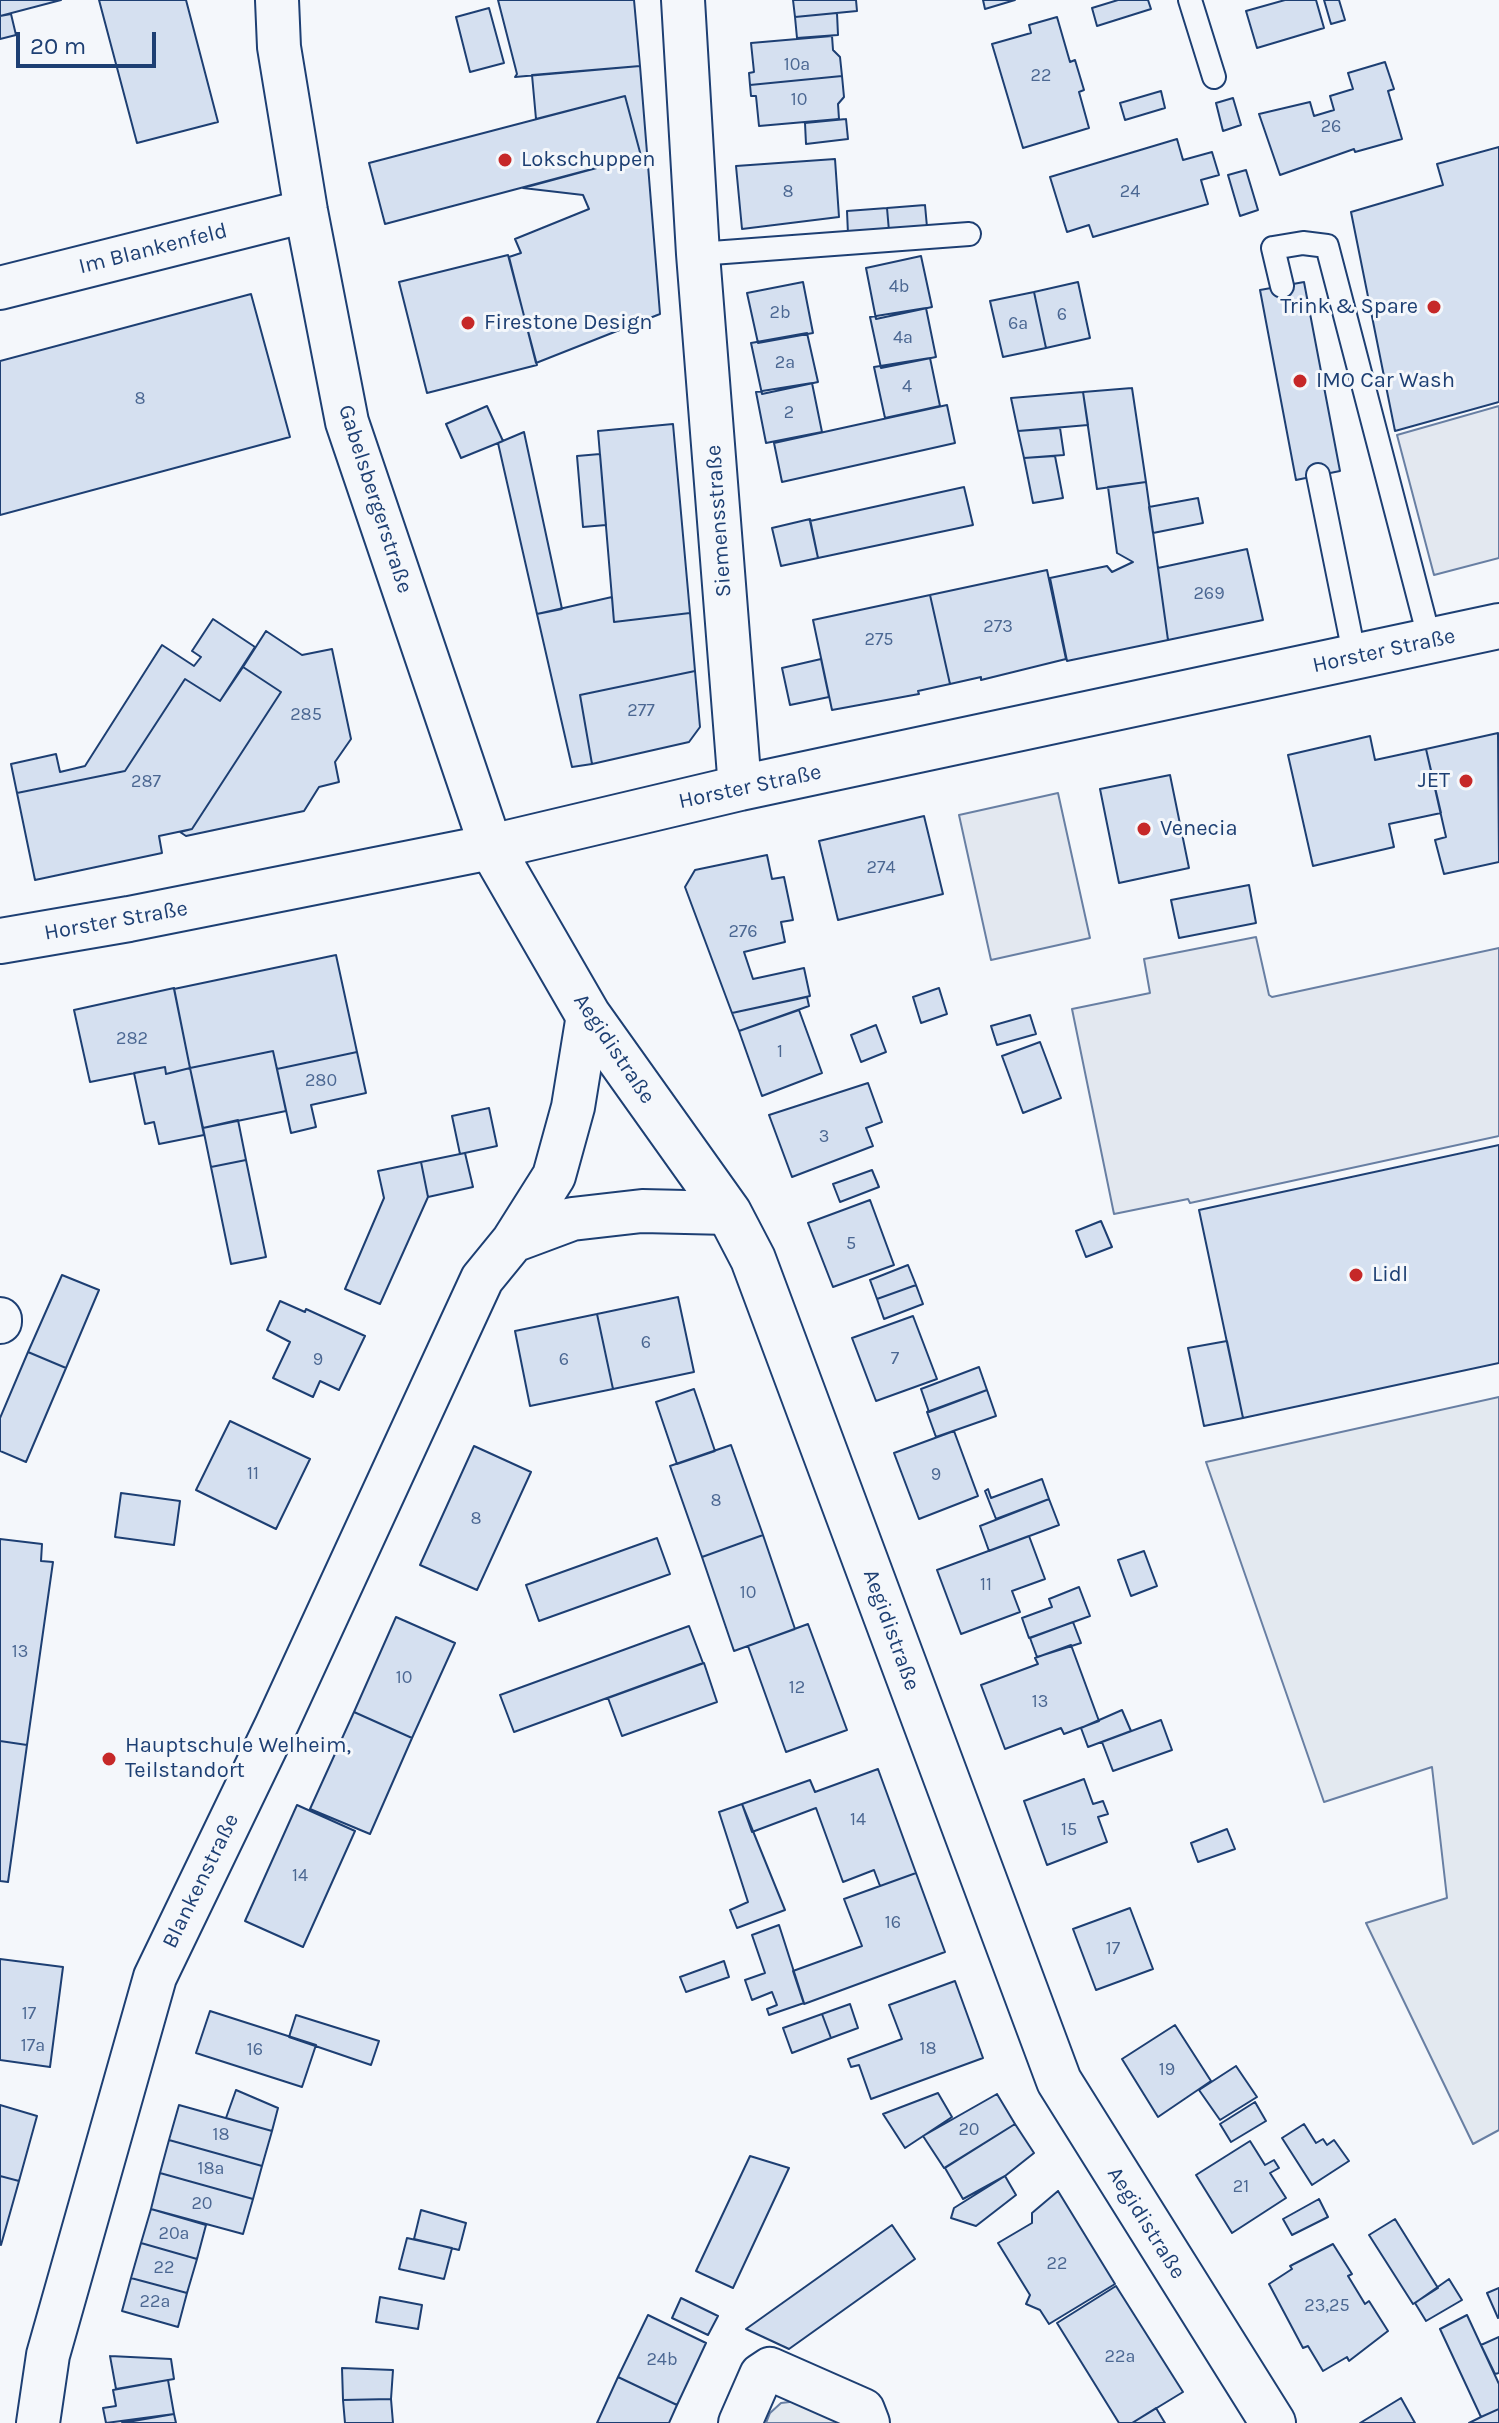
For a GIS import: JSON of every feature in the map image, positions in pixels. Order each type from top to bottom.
[{"type":"street","name":"Gabelsbergerstraße","points":[[277,0],[279,47],[306,211],[347,422],[491,847]]},
{"type":"street","name":"Siemensstraße","points":[[683,0],[698,254],[740,788]]},
{"type":"street","name":"Im Blankenfeld","points":[[0,288],[306,211]]},
{"type":"street","name":"Horster Straße","points":[[0,941],[129,919],[491,847],[740,788],[1499,626]]},
{"type":"street","name":"Aegidistraße","points":[[491,847],[588,1015],[729,1213],[753,1259],[1059,2081],[1273,2423]]},
{"type":"street","name":"Blankenstraße","points":[[38,2423],[48,2355],[155,1977],[276,1726],[482,1279],[513,1241],[554,1176],[573,1107],[588,1015]]},
{"type":"street","points":[[513,1241],[572,1219],[642,1211],[729,1213]]},
{"type":"street","points":[[740,2423],[761,2375],[770,2369],[863,2410],[868,2423]]},
{"type":"lane","points":[[1190,0],[1214,77]]},
{"type":"lane","points":[[698,254],[969,234]]},
{"type":"lane","points":[[1282,286],[1273,248],[1303,243],[1327,246],[1430,641]]},
{"type":"lane","points":[[1318,475],[1355,658]]},
{"type":"shaded area","points":[[1499,406],[1499,558],[1434,575],[1397,435]]},
{"type":"shaded area","points":[[1058,793],[1090,938],[991,960],[959,815]]},
{"type":"shaded area","points":[[1256,937],[1272,997],[1499,948],[1499,1136],[1190,1203],[1188,1199],[1114,1214],[1072,1009],[1150,993],[1144,959]]},
{"type":"shaded area","points":[[1499,1397],[1499,2130],[1473,2144],[1366,1923],[1447,1898],[1432,1767],[1324,1802],[1206,1462]]},
{"type":"shaded area","points":[[798,2401],[829,2415],[838,2423],[766,2423],[770,2413],[781,2403]]},
{"type":"building","points":[[0,0],[61,0],[0,16]]},
{"type":"building","points":[[99,0],[186,0],[218,122],[137,143]]},
{"type":"building","points":[[498,0],[634,0],[640,66],[515,77],[517,74]]},
{"type":"building","points":[[793,0],[856,0],[857,11],[795,17]]},
{"type":"building","points":[[983,0],[1015,0],[985,9]]},
{"type":"building","points":[[1118,0],[1148,0],[1151,9],[1097,26],[1092,8]]},
{"type":"building","points":[[1285,0],[1316,0],[1324,28],[1257,48],[1246,11]]},
{"type":"building","points":[[1324,0],[1339,0],[1345,20],[1331,24]]},
{"type":"building","points":[[489,8],[504,63],[470,72],[456,17]]},
{"type":"building","points":[[837,13],[838,35],[797,38],[795,17]]},
{"type":"building","points":[[11,14],[16,35],[0,39],[0,16]]},
{"type":"building","points":[[1057,17],[1070,62],[1075,60],[1084,90],[1079,92],[1089,128],[1023,148],[992,44],[1031,33],[1029,25]]},
{"type":"building","points":[[832,36],[833,50],[840,57],[842,76],[750,85],[749,73],[754,72],[751,43]]},
{"type":"building","points":[[1385,62],[1394,89],[1388,91],[1402,139],[1355,152],[1354,149],[1280,175],[1259,114],[1310,102],[1314,116],[1334,110],[1330,96],[1353,89],[1348,73]]},
{"type":"building","points":[[640,66],[660,314],[536,363],[509,257],[521,253],[515,239],[589,209],[583,195],[523,188],[641,156],[625,96],[536,119],[532,75]]},
{"type":"building","points":[[842,76],[844,97],[838,104],[839,119],[759,126],[756,96],[751,96],[750,85]]},
{"type":"building","points":[[1161,91],[1165,108],[1125,120],[1120,103]]},
{"type":"building","name":"Lokschuppen","points":[[625,96],[641,156],[385,224],[369,163]]},
{"type":"building","points":[[1233,98],[1241,125],[1223,131],[1216,103]]},
{"type":"building","points":[[846,119],[848,139],[806,144],[805,123]]},
{"type":"building","points":[[1177,139],[1183,160],[1212,152],[1219,175],[1201,180],[1208,204],[1093,237],[1089,225],[1067,232],[1050,177]]},
{"type":"building","name":"Trink & Spare","points":[[1499,147],[1499,402],[1395,431],[1351,212],[1443,185],[1437,164]]},
{"type":"building","points":[[835,159],[839,217],[742,229],[736,166]]},
{"type":"building","points":[[1246,170],[1258,210],[1240,216],[1228,175]]},
{"type":"building","points":[[925,205],[927,227],[889,231],[887,208]]},
{"type":"building","points":[[887,208],[889,231],[848,234],[847,211]]},
{"type":"building","name":"Firestone Design","points":[[508,255],[537,365],[427,393],[399,282]]},
{"type":"building","points":[[921,256],[932,307],[876,319],[866,268]]},
{"type":"building","points":[[803,282],[813,333],[758,343],[747,293]]},
{"type":"building","points":[[1078,282],[1090,338],[1046,348],[1034,292]]},
{"type":"building","name":"IMO Car Wash","points":[[1304,282],[1340,471],[1296,480],[1260,290]]},
{"type":"building","points":[[1034,292],[1046,348],[1003,357],[990,301]]},
{"type":"building","points":[[251,294],[290,437],[0,515],[0,361]]},
{"type":"building","points":[[926,308],[936,357],[881,368],[870,317]]},
{"type":"building","points":[[807,333],[818,382],[762,394],[751,343]]},
{"type":"building","points":[[930,358],[940,406],[885,418],[874,367]]},
{"type":"building","points":[[812,383],[822,432],[766,443],[756,392]]},
{"type":"building","points":[[1132,388],[1146,482],[1097,489],[1083,392]]},
{"type":"building","points":[[1083,392],[1088,425],[1018,431],[1011,398]]},
{"type":"building","points":[[947,405],[955,443],[782,482],[774,443]]},
{"type":"building","points":[[487,406],[503,441],[461,458],[446,424]]},
{"type":"building","points":[[673,424],[690,613],[614,622],[598,431]]},
{"type":"building","points":[[1060,428],[1064,455],[1024,458],[1018,431]]},
{"type":"building","points":[[524,432],[562,609],[537,614],[498,443]]},
{"type":"building","points":[[600,454],[606,525],[583,527],[577,456]]},
{"type":"building","points":[[1055,456],[1063,498],[1033,503],[1024,458]]},
{"type":"building","points":[[1146,482],[1168,640],[1067,661],[1050,578],[1107,566],[1112,572],[1133,562],[1117,553],[1108,487]]},
{"type":"building","points":[[964,487],[973,525],[818,558],[810,521]]},
{"type":"building","points":[[1198,498],[1203,523],[1153,533],[1149,507]]},
{"type":"building","points":[[810,519],[818,558],[781,566],[772,528]]},
{"type":"building","points":[[1247,549],[1263,620],[1168,640],[1158,568]]},
{"type":"building","points":[[1047,570],[1066,659],[981,680],[981,677],[950,684],[930,595]]},
{"type":"building","points":[[930,595],[950,684],[918,691],[919,694],[832,710],[813,620]]},
{"type":"building","points":[[612,597],[614,622],[690,613],[695,671],[580,695],[592,764],[572,767],[537,614]]},
{"type":"building","points":[[213,619],[255,647],[220,701],[185,679],[125,771],[17,793],[11,764],[56,754],[60,772],[85,766],[162,645],[194,666],[201,657],[192,651]]},
{"type":"building","points":[[266,631],[302,655],[332,649],[351,739],[335,762],[339,782],[319,787],[304,811],[186,836],[180,832],[192,829],[281,692],[243,667]]},
{"type":"building","points":[[821,659],[829,697],[790,705],[782,668]]},
{"type":"building","points":[[243,667],[281,692],[192,829],[159,836],[162,853],[35,880],[17,793],[125,771],[185,679],[220,701]]},
{"type":"building","points":[[695,671],[700,727],[689,742],[592,764],[580,695]]},
{"type":"building","name":"JET","points":[[1498,733],[1499,862],[1444,874],[1435,840],[1446,837],[1426,749]]},
{"type":"building","points":[[1370,736],[1375,760],[1426,749],[1441,813],[1389,824],[1394,847],[1313,866],[1288,755]]},
{"type":"building","name":"Venecia","points":[[1170,775],[1189,868],[1119,883],[1100,789]]},
{"type":"building","points":[[924,816],[943,894],[838,920],[819,841]]},
{"type":"building","points":[[767,855],[772,879],[784,877],[793,920],[781,922],[785,942],[744,952],[753,979],[804,968],[810,996],[732,1013],[685,887],[695,870]]},
{"type":"building","points":[[1249,885],[1256,923],[1179,938],[1171,900]]},
{"type":"building","points":[[336,955],[357,1052],[277,1069],[273,1051],[190,1068],[174,989]]},
{"type":"building","points":[[174,988],[190,1068],[166,1074],[165,1067],[90,1082],[74,1010]]},
{"type":"building","points":[[939,988],[947,1014],[921,1023],[913,997]]},
{"type":"building","points":[[807,997],[809,1006],[739,1031],[732,1013]]},
{"type":"building","points":[[799,1010],[822,1073],[762,1096],[739,1031]]},
{"type":"building","points":[[1030,1015],[1036,1034],[997,1045],[991,1026]]},
{"type":"building","points":[[876,1025],[886,1052],[861,1062],[851,1035]]},
{"type":"building","points":[[1040,1042],[1061,1098],[1023,1113],[1002,1056]]},
{"type":"building","points":[[273,1051],[286,1111],[203,1128],[190,1068]]},
{"type":"building","points":[[357,1052],[366,1093],[311,1105],[316,1127],[291,1133],[277,1069]]},
{"type":"building","points":[[165,1067],[166,1074],[190,1068],[204,1135],[159,1144],[154,1122],[145,1124],[134,1073]]},
{"type":"building","points":[[868,1083],[882,1122],[866,1128],[873,1146],[792,1177],[769,1115]]},
{"type":"building","points":[[489,1108],[497,1146],[460,1154],[452,1116]]},
{"type":"building","points":[[238,1120],[246,1160],[211,1167],[203,1128]]},
{"type":"building","name":"Lidl","points":[[1499,1145],[1499,1363],[1243,1418],[1199,1210]]},
{"type":"building","points":[[465,1153],[473,1187],[428,1197],[421,1162]]},
{"type":"building","points":[[246,1160],[266,1257],[231,1264],[211,1167]]},
{"type":"building","points":[[421,1162],[428,1197],[380,1304],[345,1289],[384,1198],[378,1171]]},
{"type":"building","points":[[872,1170],[879,1187],[840,1202],[833,1184]]},
{"type":"building","points":[[870,1200],[894,1265],[833,1287],[808,1223]]},
{"type":"building","points":[[1101,1221],[1112,1247],[1086,1257],[1076,1231]]},
{"type":"building","points":[[908,1265],[916,1285],[877,1299],[870,1280]]},
{"type":"building","points":[[62,1275],[99,1290],[66,1368],[28,1352]]},
{"type":"building","points":[[916,1285],[923,1304],[884,1319],[877,1299]]},
{"type":"building","points":[[678,1297],[694,1372],[613,1389],[597,1314]]},
{"type":"building","points":[[280,1301],[305,1312],[306,1309],[365,1336],[339,1390],[320,1381],[313,1397],[273,1378],[290,1342],[267,1330]]},
{"type":"building","points":[[597,1314],[613,1389],[530,1406],[515,1331]]},
{"type":"building","points":[[913,1316],[937,1379],[876,1401],[852,1338]]},
{"type":"building","points":[[1227,1341],[1243,1418],[1204,1426],[1188,1348]]},
{"type":"building","points":[[28,1352],[66,1368],[26,1462],[0,1451],[0,1418]]},
{"type":"building","points":[[979,1367],[987,1390],[929,1412],[921,1389]]},
{"type":"building","points":[[694,1389],[715,1451],[677,1464],[656,1402]]},
{"type":"building","points":[[987,1390],[996,1416],[936,1437],[927,1412]]},
{"type":"building","points":[[230,1421],[310,1459],[276,1529],[196,1490]]},
{"type":"building","points":[[954,1431],[978,1496],[919,1519],[894,1453]]},
{"type":"building","points":[[731,1445],[763,1535],[702,1557],[670,1466]]},
{"type":"building","points":[[474,1446],[531,1472],[477,1590],[420,1565]]},
{"type":"building","points":[[1042,1479],[1049,1499],[996,1519],[985,1491],[988,1489],[991,1498]]},
{"type":"building","points":[[121,1493],[180,1501],[174,1545],[115,1537]]},
{"type":"building","points":[[1049,1499],[1059,1525],[989,1551],[980,1526]]},
{"type":"building","points":[[763,1535],[795,1629],[734,1651],[702,1557]]},
{"type":"building","points":[[1029,1536],[1045,1579],[1012,1591],[1020,1612],[961,1634],[937,1570]]},
{"type":"building","points":[[657,1538],[670,1574],[539,1621],[526,1585]]},
{"type":"building","points":[[0,1539],[42,1544],[41,1561],[53,1562],[27,1745],[0,1741]]},
{"type":"building","points":[[1144,1551],[1157,1586],[1131,1596],[1118,1560]]},
{"type":"building","points":[[1079,1587],[1090,1616],[1029,1638],[1022,1618],[1052,1607],[1049,1599]]},
{"type":"building","points":[[396,1617],[455,1643],[412,1738],[354,1712]]},
{"type":"building","points":[[1073,1622],[1081,1643],[1037,1657],[1030,1638]]},
{"type":"building","points":[[808,1624],[847,1730],[786,1752],[748,1646]]},
{"type":"building","points":[[689,1626],[703,1663],[514,1732],[500,1695]]},
{"type":"building","points":[[1071,1645],[1099,1721],[1064,1734],[1061,1728],[1005,1749],[981,1685],[1038,1664],[1035,1658]]},
{"type":"building","points":[[704,1663],[717,1702],[622,1736],[608,1698]]},
{"type":"building","points":[[1122,1710],[1131,1731],[1088,1747],[1081,1728]]},
{"type":"building","points":[[354,1712],[412,1738],[370,1834],[310,1809]]},
{"type":"building","points":[[1161,1720],[1172,1750],[1113,1771],[1102,1742]]},
{"type":"building","points":[[0,1741],[27,1745],[8,1882],[0,1881]]},
{"type":"building","points":[[878,1769],[916,1873],[880,1886],[874,1870],[843,1882],[816,1808],[752,1832],[742,1804],[810,1780],[815,1792]]},
{"type":"building","points":[[1084,1779],[1093,1804],[1103,1801],[1108,1814],[1098,1817],[1107,1842],[1047,1865],[1024,1801]]},
{"type":"building","points":[[742,1804],[785,1910],[737,1928],[730,1910],[748,1902],[719,1812]]},
{"type":"building","points":[[297,1805],[355,1831],[303,1947],[245,1921]]},
{"type":"building","points":[[1227,1829],[1235,1849],[1198,1862],[1191,1843]]},
{"type":"building","points":[[916,1873],[945,1952],[804,2004],[793,1971],[862,1946],[844,1899]]},
{"type":"building","points":[[1130,1908],[1153,1969],[1096,1990],[1073,1929]]},
{"type":"building","points":[[779,1925],[804,2003],[769,2015],[767,2009],[777,2005],[772,1992],[752,2000],[745,1980],[765,1973],[752,1935]]},
{"type":"building","points":[[0,1959],[63,1967],[50,2067],[0,2060]]},
{"type":"building","points":[[724,1961],[729,1977],[686,1992],[680,1977]]},
{"type":"building","points":[[955,1981],[983,2058],[871,2099],[859,2065],[851,2067],[848,2059],[902,2039],[889,2005]]},
{"type":"building","points":[[850,2004],[858,2028],[831,2038],[822,2014]]},
{"type":"building","points":[[210,2011],[316,2045],[302,2087],[196,2053]]},
{"type":"building","points":[[822,2014],[831,2038],[792,2053],[783,2028]]},
{"type":"building","points":[[296,2015],[379,2041],[371,2065],[289,2037]]},
{"type":"building","points":[[1175,2025],[1211,2081],[1158,2117],[1122,2059]]},
{"type":"building","points":[[1236,2066],[1257,2097],[1220,2120],[1199,2090]]},
{"type":"building","points":[[236,2090],[278,2108],[272,2131],[226,2118]]},
{"type":"building","points":[[938,2093],[952,2117],[905,2148],[883,2114]]},
{"type":"building","points":[[997,2094],[1015,2124],[944,2168],[923,2136]]},
{"type":"building","points":[[1255,2102],[1266,2121],[1231,2142],[1220,2124]]},
{"type":"building","points":[[0,2105],[37,2116],[19,2181],[0,2176]]},
{"type":"building","points":[[179,2105],[272,2131],[262,2166],[169,2140]]},
{"type":"building","points":[[1015,2124],[1034,2153],[1005,2176],[963,2199],[945,2168]]},
{"type":"building","points":[[1304,2124],[1316,2143],[1323,2139],[1327,2145],[1334,2140],[1349,2161],[1312,2185],[1282,2138]]},
{"type":"building","points":[[169,2140],[262,2166],[253,2199],[160,2173]]},
{"type":"building","points":[[1250,2141],[1265,2165],[1274,2160],[1279,2168],[1270,2173],[1286,2198],[1232,2233],[1196,2175]]},
{"type":"building","points":[[750,2156],[789,2168],[733,2288],[696,2271]]},
{"type":"building","points":[[160,2173],[253,2199],[243,2234],[151,2209]]},
{"type":"building","points":[[0,2176],[19,2181],[1,2245],[0,2244]]},
{"type":"building","points":[[1005,2176],[1016,2195],[976,2226],[951,2218],[954,2208]]},
{"type":"building","points":[[1058,2191],[1115,2284],[1049,2324],[1040,2310],[1026,2304],[1030,2295],[998,2243],[1032,2223],[1032,2213]]},
{"type":"building","points":[[1319,2199],[1328,2217],[1292,2235],[1283,2219]]},
{"type":"building","points":[[151,2209],[206,2225],[197,2259],[141,2243]]},
{"type":"building","points":[[421,2210],[466,2223],[459,2250],[414,2239]]},
{"type":"building","points":[[1395,2219],[1438,2288],[1413,2304],[1369,2235]]},
{"type":"building","points":[[892,2225],[915,2259],[789,2349],[746,2329]]},
{"type":"building","points":[[407,2238],[452,2248],[444,2279],[399,2269]]},
{"type":"building","points":[[141,2243],[197,2259],[187,2293],[131,2278]]},
{"type":"building","points":[[1333,2244],[1352,2274],[1348,2276],[1365,2304],[1369,2301],[1388,2331],[1349,2361],[1347,2357],[1323,2371],[1308,2346],[1303,2348],[1269,2284],[1292,2269],[1290,2266]]},
{"type":"building","points":[[131,2278],[187,2293],[178,2327],[122,2311]]},
{"type":"building","points":[[1449,2279],[1462,2300],[1426,2321],[1415,2303]]},
{"type":"building","points":[[1116,2286],[1183,2392],[1132,2423],[1119,2423],[1057,2323]]},
{"type":"building","points":[[1499,2288],[1499,2317],[1498,2318],[1487,2293]]},
{"type":"building","points":[[380,2297],[422,2305],[418,2329],[376,2322]]},
{"type":"building","points":[[681,2298],[718,2316],[708,2335],[672,2318]]},
{"type":"building","points":[[648,2315],[706,2343],[677,2405],[618,2377]]},
{"type":"building","points":[[1467,2315],[1499,2384],[1499,2409],[1481,2417],[1440,2329]]},
{"type":"building","points":[[1499,2337],[1499,2373],[1495,2374],[1481,2345]]},
{"type":"building","points":[[110,2356],[171,2359],[174,2379],[116,2389]]},
{"type":"building","points":[[342,2368],[393,2370],[391,2399],[343,2400]]},
{"type":"building","points":[[618,2377],[677,2405],[669,2423],[597,2423]]},
{"type":"building","points":[[168,2380],[174,2414],[106,2423],[103,2408],[116,2406],[113,2390]]},
{"type":"building","points":[[1401,2398],[1415,2423],[1360,2423]]},
{"type":"building","points":[[391,2399],[393,2423],[345,2423],[343,2400]]},
{"type":"building","points":[[1156,2408],[1165,2423],[1132,2423]]},
{"type":"building","points":[[1499,2409],[1499,2423],[1469,2423],[1481,2417]]},
{"type":"building","points":[[174,2414],[176,2423],[122,2423]]},
{"type":"place","name":"Lokschuppen","points":[[505,160]]},
{"type":"place","name":"Trink & Spare","points":[[1434,307]]},
{"type":"place","name":"Firestone Design","points":[[468,323]]},
{"type":"place","name":"IMO Car Wash","points":[[1300,381]]},
{"type":"place","name":"JET","points":[[1466,781]]},
{"type":"place","name":"Venecia","points":[[1144,829]]},
{"type":"place","name":"Lidl","points":[[1356,1275]]},
{"type":"place","name":"Hauptschule Welheim, Teilstandort","points":[[109,1759]]}]
